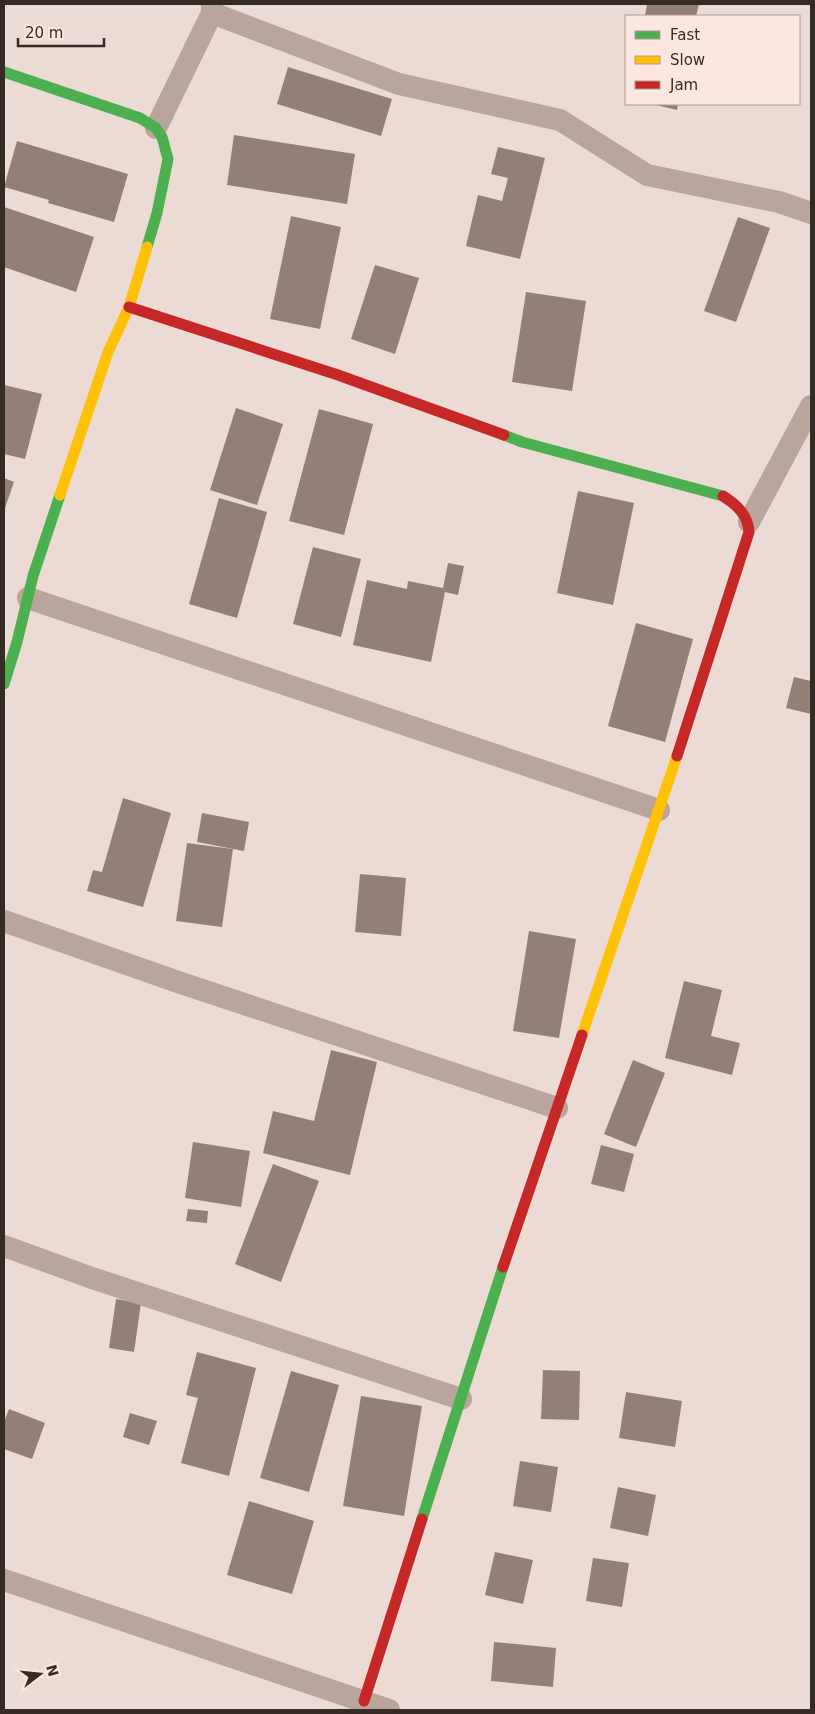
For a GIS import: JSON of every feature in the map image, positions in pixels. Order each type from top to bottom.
[{"type":"street","points":[[156,128],[212,8],[399,84],[560,120],[647,174],[779,202],[811,212]]},
{"type":"street","points":[[4,72],[140,118],[156,128],[162,137],[168,159],[157,213],[129,307],[105,360],[33,576],[13,658],[4,684]]},
{"type":"street","points":[[129,307],[338,375],[522,442],[723,496],[736,504],[749,522]]},
{"type":"street","points":[[364,1702],[513,1237],[697,699],[749,532],[749,522],[811,406]]},
{"type":"street","points":[[28,598],[659,810]]},
{"type":"street","points":[[4,921],[557,1108]]},
{"type":"street","points":[[4,1246],[92,1278],[461,1399]]},
{"type":"street","points":[[4,1580],[389,1710]]},
{"type":"building","points":[[647,4],[699,4],[696,15],[645,15]]},
{"type":"building","points":[[288,67],[392,99],[381,136],[277,104]]},
{"type":"building","points":[[656,105],[678,105],[677,110]]},
{"type":"building","points":[[234,135],[355,154],[347,204],[227,185]]},
{"type":"building","points":[[17,141],[128,174],[114,222],[48,203],[49,200],[4,187]]},
{"type":"building","points":[[498,147],[545,158],[520,259],[466,246],[478,195],[502,201],[508,178],[491,174]]},
{"type":"building","points":[[4,207],[94,237],[76,292],[4,267]]},
{"type":"building","points":[[291,216],[341,227],[320,329],[270,319]]},
{"type":"building","points":[[738,217],[770,228],[736,322],[704,311]]},
{"type":"building","points":[[375,265],[419,278],[395,354],[351,339]]},
{"type":"building","points":[[526,292],[586,301],[572,391],[512,382]]},
{"type":"building","points":[[4,385],[42,394],[25,459],[4,454]]},
{"type":"building","points":[[236,408],[283,424],[257,505],[210,490]]},
{"type":"building","points":[[319,409],[373,424],[344,535],[289,521]]},
{"type":"building","points":[[4,478],[14,482],[4,511]]},
{"type":"building","points":[[578,491],[634,503],[613,605],[557,593]]},
{"type":"building","points":[[219,498],[267,512],[237,618],[189,604]]},
{"type":"building","points":[[313,547],[361,559],[341,637],[293,624]]},
{"type":"building","points":[[448,563],[464,566],[458,595],[445,592],[431,662],[353,645],[367,580],[407,589],[408,581],[443,588]]},
{"type":"building","points":[[636,623],[693,639],[665,742],[608,726]]},
{"type":"building","points":[[794,677],[811,681],[811,714],[786,708]]},
{"type":"building","points":[[123,798],[171,813],[143,907],[87,891],[93,870],[102,872]]},
{"type":"building","points":[[202,813],[249,822],[244,851],[197,842]]},
{"type":"building","points":[[187,843],[233,849],[222,927],[176,921]]},
{"type":"building","points":[[360,874],[406,878],[401,936],[355,932]]},
{"type":"building","points":[[529,931],[576,939],[559,1038],[513,1031]]},
{"type":"building","points":[[684,981],[722,990],[711,1036],[740,1043],[732,1075],[665,1058]]},
{"type":"building","points":[[331,1050],[377,1062],[350,1175],[263,1153],[273,1111],[314,1121]]},
{"type":"building","points":[[633,1060],[665,1073],[636,1147],[604,1134]]},
{"type":"building","points":[[193,1142],[250,1151],[241,1207],[185,1198]]},
{"type":"building","points":[[601,1145],[634,1154],[624,1192],[591,1184]]},
{"type":"building","points":[[273,1164],[319,1181],[281,1282],[235,1264]]},
{"type":"building","points":[[188,1209],[208,1211],[207,1223],[186,1221]]},
{"type":"building","points":[[116,1299],[141,1303],[134,1352],[109,1348]]},
{"type":"building","points":[[197,1352],[256,1368],[229,1476],[181,1463],[198,1398],[186,1395]]},
{"type":"building","points":[[543,1370],[580,1371],[579,1420],[541,1419]]},
{"type":"building","points":[[291,1371],[339,1385],[309,1492],[260,1478]]},
{"type":"building","points":[[626,1392],[682,1401],[675,1447],[619,1438]]},
{"type":"building","points":[[361,1396],[422,1406],[404,1516],[343,1506]]},
{"type":"building","points":[[9,1409],[45,1423],[32,1459],[4,1449],[4,1422]]},
{"type":"building","points":[[130,1413],[157,1421],[149,1445],[123,1437]]},
{"type":"building","points":[[520,1461],[558,1467],[551,1512],[513,1506]]},
{"type":"building","points":[[618,1487],[656,1495],[648,1536],[610,1528]]},
{"type":"building","points":[[249,1501],[314,1521],[292,1594],[227,1575]]},
{"type":"building","points":[[495,1552],[533,1560],[523,1604],[485,1595]]},
{"type":"building","points":[[593,1558],[629,1563],[622,1607],[586,1601]]},
{"type":"building","points":[[494,1642],[556,1648],[553,1687],[491,1681]]},
{"type":"traffic: fast","points":[[4,72],[140,118],[156,128],[162,137],[168,159],[157,213],[147,247]]},
{"type":"traffic: fast","points":[[504,435],[522,442],[723,496]]},
{"type":"traffic: fast","points":[[4,684],[17,642],[33,576],[60,495]]},
{"type":"traffic: fast","points":[[422,1519],[503,1267]]},
{"type":"traffic: slow","points":[[60,495],[108,352],[129,307],[147,247]]},
{"type":"traffic: slow","points":[[582,1035],[677,756]]},
{"type":"traffic: jam","points":[[129,307],[338,375],[504,435]]},
{"type":"traffic: jam","points":[[677,756],[749,532],[741,511],[723,496]]},
{"type":"traffic: jam","points":[[503,1267],[582,1035]]},
{"type":"traffic: jam","points":[[364,1701],[422,1519]]}]
